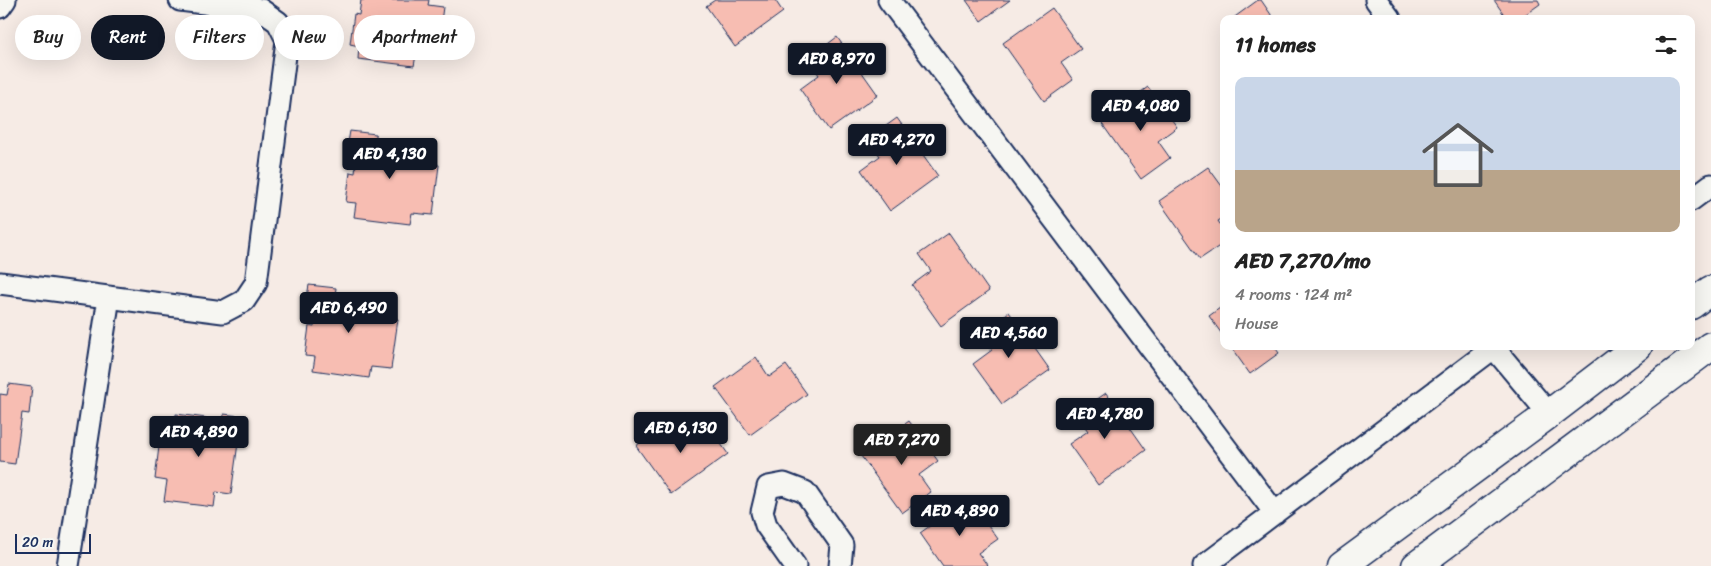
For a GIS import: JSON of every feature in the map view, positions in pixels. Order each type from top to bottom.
[{"type":"main road","points":[[1695,302],[1711,290]]},
{"type":"main road","points":[[1416,566],[1711,346]]},
{"type":"main road","points":[[1342,566],[1633,350]]},
{"type":"street","points":[[0,6],[5,0]]},
{"type":"street","points":[[0,283],[223,312],[244,301],[256,283],[287,40],[278,22],[261,10],[180,0]]},
{"type":"street","points":[[889,0],[1275,513]]},
{"type":"street","points":[[1376,0],[1387,15]]},
{"type":"street","points":[[1695,197],[1711,185]]},
{"type":"street","points":[[68,566],[109,297]]},
{"type":"street","points":[[1204,566],[1491,350]]},
{"type":"street","points":[[1497,350],[1549,414]]},
{"type":"street","points":[[795,566],[766,525],[762,512],[768,487],[784,484],[805,492],[842,545],[840,566]]},
{"type":"building","points":[[361,0],[429,0],[428,5],[443,7],[442,15],[359,15]]},
{"type":"building","points":[[715,0],[775,0],[783,12],[735,47],[706,6]]},
{"type":"building","points":[[966,0],[1010,0],[981,21]]},
{"type":"building","points":[[1258,0],[1261,0],[1271,15],[1237,15]]},
{"type":"building","points":[[1494,0],[1538,0],[1540,4],[1525,15],[1504,15]]},
{"type":"building","points":[[1052,8],[1081,49],[1061,63],[1073,80],[1044,101],[1003,43]]},
{"type":"building","points":[[354,14],[359,15],[354,15],[354,45],[350,44]]},
{"type":"building","points":[[837,37],[878,95],[829,130],[800,89],[819,75],[808,59]]},
{"type":"building","points":[[366,60],[415,60],[414,66]]},
{"type":"building","points":[[1148,87],[1177,127],[1158,141],[1170,158],[1141,179],[1100,121]]},
{"type":"building","points":[[897,118],[938,176],[890,211],[861,170],[880,156],[868,139]]},
{"type":"building","points":[[350,131],[376,134],[376,141],[426,148],[424,163],[439,165],[433,215],[412,213],[410,224],[354,217],[356,203],[346,202],[350,172],[355,173],[357,155],[346,154]]},
{"type":"building","points":[[1208,167],[1220,184],[1220,220],[1218,221],[1220,224],[1220,246],[1200,259],[1159,201]]},
{"type":"building","points":[[949,233],[989,291],[941,326],[912,285],[931,271],[919,254]]},
{"type":"building","points":[[309,285],[336,288],[335,295],[385,302],[383,317],[398,319],[391,369],[371,367],[369,378],[313,370],[315,357],[305,356],[309,326],[314,327],[316,310],[305,308]]},
{"type":"building","points":[[1220,308],[1220,331],[1209,316]]},
{"type":"building","points":[[1009,312],[1050,370],[1002,404],[973,364],[992,350],[980,333]]},
{"type":"building","points":[[1233,350],[1277,350],[1279,353],[1250,374]]},
{"type":"building","points":[[756,357],[769,377],[786,365],[807,394],[750,435],[715,387]]},
{"type":"building","points":[[9,384],[32,387],[29,414],[22,413],[15,464],[0,462],[0,394],[7,395]]},
{"type":"building","points":[[1106,393],[1146,450],[1098,485],[1069,444],[1088,431],[1076,414]]},
{"type":"building","points":[[176,414],[206,418],[206,422],[223,425],[224,414],[247,417],[244,444],[238,443],[231,494],[216,492],[214,507],[164,501],[167,481],[155,479],[162,422],[176,424]]},
{"type":"building","points":[[676,417],[690,437],[707,424],[728,454],[671,495],[636,446]]},
{"type":"building","points":[[909,421],[938,461],[919,475],[931,492],[902,513],[861,456]]},
{"type":"building","points":[[969,498],[998,539],[978,553],[988,566],[943,566],[920,533]]}]
